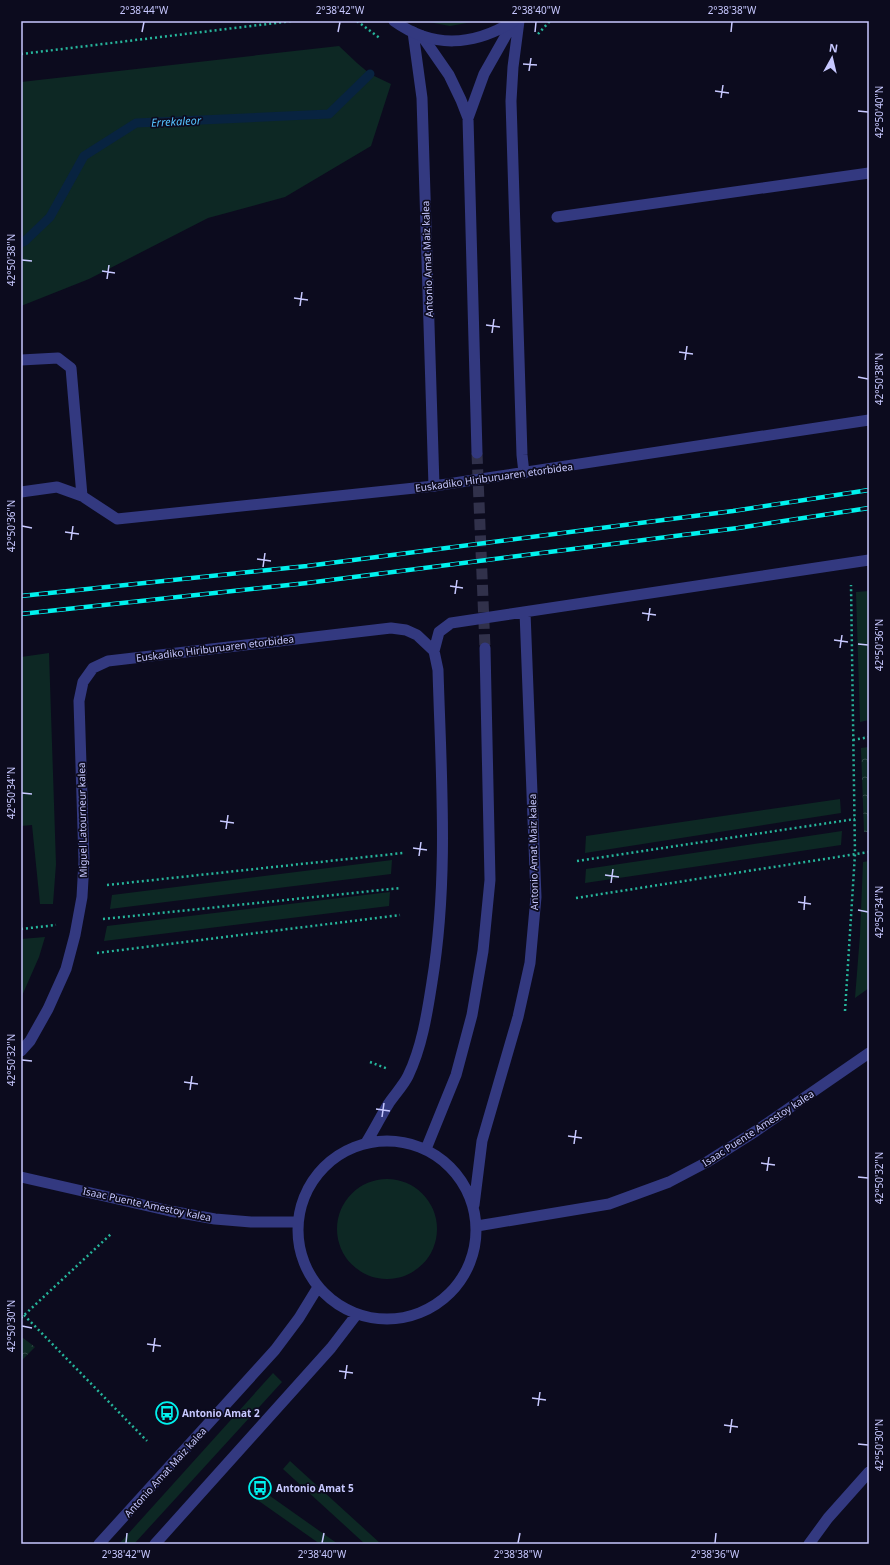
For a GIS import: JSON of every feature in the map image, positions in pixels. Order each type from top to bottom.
[{"type":"street","points":[[394,21],[418,34],[441,40],[460,41],[485,36],[514,21]]},
{"type":"street","points":[[468,118],[484,74],[514,21]]},
{"type":"street","points":[[519,21],[513,67],[511,101],[522,455],[524,473]]},
{"type":"street","points":[[418,34],[450,76],[468,118],[477,453]]},
{"type":"street","name":"Antonio Amat Maiz kalea","points":[[418,34],[422,98],[434,486]]},
{"type":"street","points":[[557,217],[869,174]]},
{"type":"street","points":[[21,360],[58,358],[71,368],[82,496],[57,487],[21,492]]},
{"type":"street","name":"Euskadiko Hiriburuaren etorbidea","points":[[82,496],[117,519],[434,486],[869,420]]},
{"type":"street","points":[[366,1142],[388,1104],[408,1077],[417,1051],[430,997],[436,959],[442,900],[443,838],[438,670],[434,651],[439,632],[451,623],[869,560]]},
{"type":"street","name":"Antonio Amat Maiz kalea","points":[[474,1205],[482,1141],[518,1017],[530,963],[536,897],[525,612]]},
{"type":"street","name":"Euskadiko Hiriburuaren etorbidea","points":[[108,661],[391,628],[406,630],[418,635],[434,651]]},
{"type":"street","points":[[426,1149],[456,1076],[472,1015],[483,951],[490,880],[485,648]]},
{"type":"street","name":"Miguel Latourneur kalea","points":[[21,1051],[30,1040],[48,1009],[66,969],[75,935],[82,897],[84,861],[79,701],[83,682],[93,668],[108,661]]},
{"type":"street","name":"Isaac Puente Amestoy kalea","points":[[477,1226],[609,1204],[669,1182],[707,1162],[756,1131],[869,1053]]},
{"type":"street","points":[[396,1141],[426,1149],[442,1159],[456,1172],[467,1187],[474,1205],[477,1226],[473,1255],[461,1281],[440,1302],[414,1315],[386,1319],[357,1314],[336,1303],[318,1287],[306,1268],[298,1245],[298,1222],[304,1195],[319,1171],[340,1153],[366,1142],[396,1141]]},
{"type":"street","name":"Isaac Puente Amestoy kalea","points":[[21,1177],[185,1214],[215,1219],[251,1222],[298,1222]]},
{"type":"street","name":"Antonio Amat Maiz kalea","points":[[99,1544],[275,1350],[299,1318],[318,1287]]},
{"type":"street","points":[[155,1544],[331,1348],[357,1314]]},
{"type":"street","points":[[809,1544],[828,1518],[869,1472]]},
{"type":"path","points":[[21,54],[292,21]]},
{"type":"path","points":[[845,1011],[855,854],[851,586]]},
{"type":"path","points":[[853,740],[869,737]]},
{"type":"path","points":[[577,861],[855,819]]},
{"type":"path","points":[[576,898],[869,852]]},
{"type":"path","points":[[107,885],[403,853]]},
{"type":"path","points":[[103,919],[401,888]]},
{"type":"path","points":[[97,953],[400,915]]},
{"type":"path","points":[[21,930],[63,924]]},
{"type":"path","points":[[21,1318],[111,1234]]},
{"type":"path","points":[[24,1315],[147,1441]]},
{"type":"green space","points":[[423,21],[478,21],[450,26]]},
{"type":"green space","points":[[339,46],[370,74],[391,84],[371,146],[285,197],[208,218],[89,279],[21,306],[21,82]]},
{"type":"green space","points":[[869,591],[869,720],[860,722],[856,592]]},
{"type":"green space","points":[[49,653],[56,864],[53,904],[40,904],[32,825],[21,826],[21,657]]},
{"type":"green space","points":[[869,747],[869,832],[864,832],[861,748]]},
{"type":"green space","points":[[840,799],[841,813],[585,853],[586,836]]},
{"type":"green space","points":[[842,831],[841,845],[585,883],[586,869]]},
{"type":"green space","points":[[392,860],[391,874],[110,909],[112,895]]},
{"type":"green space","points":[[869,861],[869,988],[855,998],[860,935],[863,862]]},
{"type":"green space","points":[[390,892],[389,906],[104,941],[107,926]]},
{"type":"green space","points":[[45,937],[39,957],[21,998],[21,939]]},
{"type":"green space","points":[[387,1179],[406,1183],[423,1193],[433,1210],[437,1229],[433,1248],[423,1265],[406,1275],[387,1279],[368,1275],[351,1265],[341,1248],[337,1229],[341,1210],[351,1193],[368,1183]]},
{"type":"green space","points":[[23,1338],[35,1347],[21,1361],[21,1339]]},
{"type":"green space","points":[[273,1373],[282,1382],[134,1544],[119,1544]]},
{"type":"green space","points":[[290,1461],[381,1544],[365,1544],[283,1469]]},
{"type":"green space","points":[[263,1491],[338,1544],[320,1544],[256,1499]]},
{"type":"waterway","name":"Errekaleor","points":[[21,243],[50,217],[84,156],[136,123],[329,114],[370,74]]},
{"type":"tunnel","points":[[477,453],[485,648]]},
{"type":"railway","points":[[21,596],[307,566],[733,511],[869,490]]},
{"type":"railway","points":[[21,614],[307,583],[738,528],[869,508]]},
{"type":"place","name":"Antonio Amat 2","points":[[167,1413]]},
{"type":"place","name":"Antonio Amat 5","points":[[260,1488]]}]
